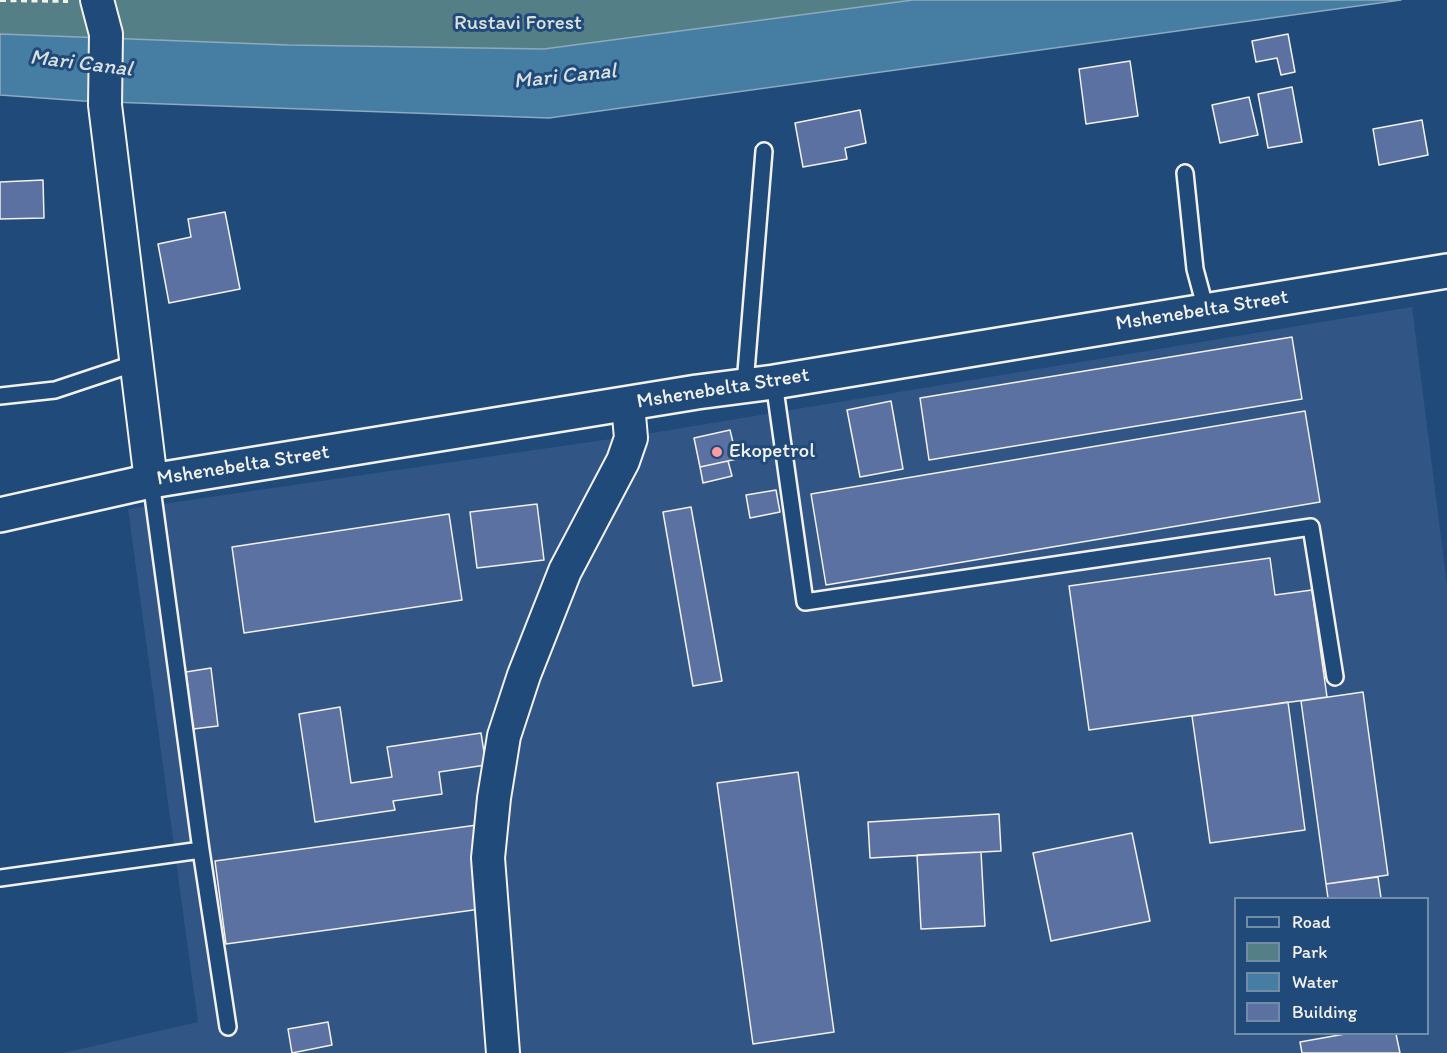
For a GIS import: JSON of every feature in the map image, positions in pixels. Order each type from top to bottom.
[{"type":"main road","name":"Mshenebelta Street","points":[[0,515],[151,481],[1447,271]]},
{"type":"street","points":[[98,1],[106,34],[105,105],[151,481]]},
{"type":"street","points":[[503,1053],[488,858],[494,798],[504,736],[524,675],[565,571],[623,461],[631,438],[628,404]]},
{"type":"lane","points":[[764,151],[759,383],[805,602],[1311,528],[1335,677]]},
{"type":"lane","points":[[1185,172],[1196,269],[1206,310]]},
{"type":"lane","points":[[0,396],[55,390],[136,363]]},
{"type":"lane","points":[[151,481],[201,850],[228,1027]]},
{"type":"lane","points":[[0,878],[201,850]]},
{"type":"path","points":[[0,0],[98,1]]},
{"type":"shaded area","points":[[1412,307],[1447,585],[1447,1053],[63,1053],[198,1022],[128,509],[652,433]]},
{"type":"green space","name":"Rustavi Forest","points":[[0,0],[913,0],[544,49],[288,45],[0,34]]},
{"type":"water","name":"Mari Canal","points":[[913,0],[1401,0],[549,118],[83,101],[0,95],[0,34],[288,45],[544,49]]},
{"type":"building","points":[[1288,34],[1295,72],[1281,75],[1277,58],[1256,62],[1252,41]]},
{"type":"building","points":[[1130,61],[1138,116],[1086,124],[1079,69]]},
{"type":"building","points":[[1292,87],[1302,142],[1268,148],[1258,94]]},
{"type":"building","points":[[1249,97],[1258,135],[1220,143],[1212,105]]},
{"type":"building","points":[[860,110],[866,143],[845,148],[847,159],[803,167],[795,123]]},
{"type":"building","points":[[1422,120],[1428,155],[1379,165],[1373,129]]},
{"type":"building","points":[[43,180],[44,218],[0,219],[0,182]]},
{"type":"building","points":[[225,212],[240,289],[169,303],[158,244],[191,237],[188,219]]},
{"type":"building","points":[[1292,337],[1302,399],[929,460],[920,398]]},
{"type":"building","points":[[891,401],[903,469],[860,477],[847,410]]},
{"type":"building","points":[[1305,411],[1320,502],[826,585],[811,494]]},
{"type":"building","points":[[730,430],[737,459],[700,467],[694,438]]},
{"type":"building","points":[[728,461],[732,476],[703,483],[700,467]]},
{"type":"building","points":[[776,490],[780,512],[750,518],[746,495]]},
{"type":"building","points":[[537,504],[544,560],[477,568],[470,512]]},
{"type":"building","points":[[691,507],[722,681],[693,686],[663,512]]},
{"type":"building","points":[[449,514],[462,600],[244,633],[232,547]]},
{"type":"building","points":[[1270,558],[1275,595],[1312,590],[1327,697],[1089,730],[1069,586]]},
{"type":"building","points":[[211,668],[218,726],[193,729],[186,672]]},
{"type":"building","points":[[1363,692],[1388,875],[1326,884],[1301,701]]},
{"type":"building","points":[[1288,702],[1305,830],[1210,843],[1192,716]]},
{"type":"building","points":[[340,707],[351,783],[392,777],[387,747],[481,733],[486,765],[439,772],[442,794],[393,801],[395,810],[315,822],[299,714]]},
{"type":"building","points":[[798,772],[834,1032],[753,1044],[717,783]]},
{"type":"building","points":[[999,814],[1001,851],[870,858],[868,822]]},
{"type":"building","points":[[477,825],[488,908],[226,944],[215,861]]},
{"type":"building","points":[[1132,833],[1150,921],[1051,941],[1033,853]]},
{"type":"building","points":[[981,852],[985,926],[921,929],[917,855]]},
{"type":"building","points":[[1378,877],[1381,897],[1328,897],[1326,884]]},
{"type":"building","points":[[328,1022],[332,1045],[292,1053],[288,1029]]},
{"type":"building","points":[[1339,1035],[1396,1035],[1400,1053],[1302,1053],[1300,1042]]},
{"type":"place","name":"Ekopetrol","points":[[717,452]]}]
